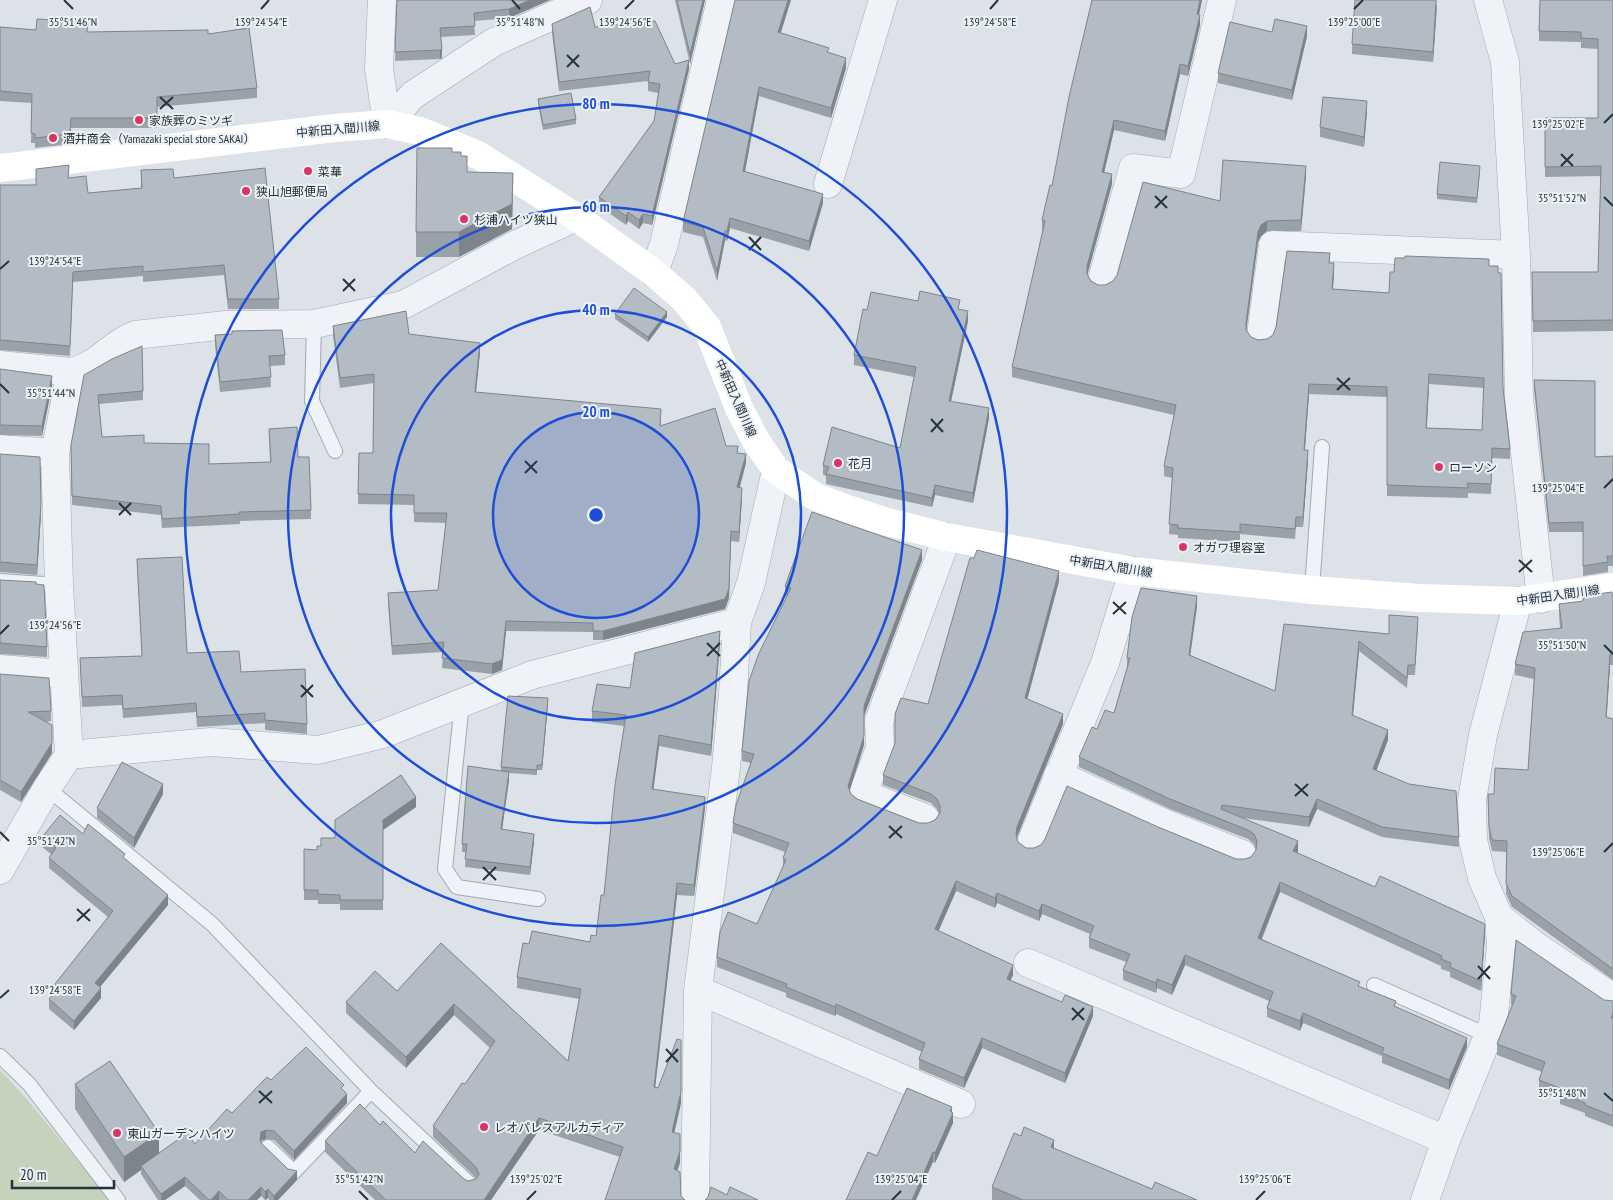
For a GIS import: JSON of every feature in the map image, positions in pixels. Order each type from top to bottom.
[{"type":"main road","name":"中新田入間川線","points":[[0,168],[334,128],[387,124],[420,131],[478,156],[576,217],[654,273],[684,299],[707,327],[739,408],[756,441],[776,470],[816,496],[884,522],[947,537],[1133,571],[1312,590],[1420,598],[1530,600],[1613,587]]},
{"type":"street","points":[[382,0],[379,68],[387,124]]},
{"type":"street","points":[[387,124],[413,95],[494,42],[588,0]]},
{"type":"street","points":[[654,273],[664,244],[721,0]]},
{"type":"street","points":[[828,184],[883,0]]},
{"type":"street","points":[[1102,280],[1132,168],[1181,174],[1222,0]]},
{"type":"street","points":[[1425,1200],[1446,1140],[1493,1024],[1501,946],[1499,917],[1482,878],[1473,840],[1472,800],[1483,734],[1530,600],[1519,398],[1516,255],[1505,62],[1488,0]]},
{"type":"street","points":[[0,364],[71,372],[82,370],[93,364],[125,338],[135,335],[226,325],[314,324],[403,305],[515,245],[576,217]]},
{"type":"street","points":[[1261,335],[1273,245],[1516,255]]},
{"type":"street","points":[[4,854],[69,755],[59,585],[54,453],[71,372]]},
{"type":"street","points":[[0,449],[54,453]]},
{"type":"street","points":[[695,1200],[698,990],[726,767],[737,622],[751,583],[776,470]]},
{"type":"street","points":[[924,818],[863,794],[880,748],[879,721],[947,537]]},
{"type":"street","points":[[1031,843],[1105,663],[1133,571]]},
{"type":"street","points":[[69,755],[211,742],[256,747],[318,750],[383,734],[532,675],[737,622]]},
{"type":"street","points":[[0,669],[64,674]]},
{"type":"street","points":[[1058,775],[1242,854]]},
{"type":"street","points":[[1499,917],[1533,944],[1613,998]]},
{"type":"street","points":[[1028,963],[1446,1140]]},
{"type":"street","points":[[698,990],[961,1104]]},
{"type":"lane","points":[[314,324],[312,401],[335,452]]},
{"type":"lane","points":[[1312,590],[1322,447]]},
{"type":"lane","points":[[0,581],[59,585]]},
{"type":"lane","points":[[462,702],[445,869],[457,887],[538,899]]},
{"type":"lane","points":[[47,788],[212,924],[371,1091],[470,1184]]},
{"type":"lane","points":[[1374,985],[1489,1036]]},
{"type":"lane","points":[[0,1056],[29,1084],[118,1200]]},
{"type":"lane","points":[[268,1147],[294,1172],[371,1091]]},
{"type":"green space","points":[[0,1070],[25,1097],[110,1200],[0,1200]]},
{"type":"building","points":[[397,0],[530,0],[509,9],[474,13],[475,26],[440,28],[442,49],[440,50],[395,52]]},
{"type":"building","points":[[677,0],[703,0],[690,54]]},
{"type":"building","points":[[735,0],[788,0],[778,32],[829,48],[827,52],[846,58],[831,108],[759,87],[743,171],[823,194],[809,241],[730,218],[727,231],[725,231],[717,271],[703,227],[683,222]]},
{"type":"building","points":[[1092,0],[1200,0],[1197,14],[1200,15],[1188,66],[1180,64],[1165,131],[1114,120],[1102,172],[1112,174],[1087,266],[1087,274],[1091,281],[1098,285],[1105,285],[1113,281],[1117,275],[1143,182],[1220,201],[1223,160],[1306,166],[1301,220],[1267,221],[1261,225],[1258,232],[1246,330],[1251,337],[1258,340],[1267,339],[1273,335],[1276,327],[1287,251],[1330,253],[1329,263],[1334,263],[1332,289],[1389,293],[1390,272],[1394,272],[1395,258],[1405,258],[1405,256],[1489,259],[1489,266],[1498,266],[1498,273],[1501,273],[1503,388],[1510,449],[1492,448],[1491,484],[1467,483],[1468,488],[1387,485],[1387,387],[1309,384],[1304,450],[1308,450],[1303,517],[1296,517],[1295,529],[1240,524],[1240,532],[1178,528],[1178,525],[1169,524],[1173,468],[1164,466],[1176,405],[1012,367],[1045,221],[1042,220],[1050,185],[1052,186],[1069,97]],"holes":[[[1429,374],[1484,378],[1482,430],[1426,428]]]},
{"type":"building","points":[[1355,0],[1436,0],[1433,52],[1352,44]]},
{"type":"building","points":[[1540,0],[1613,0],[1613,320],[1533,321],[1532,272],[1598,272],[1601,166],[1545,167],[1545,118],[1598,118],[1598,39],[1581,38],[1581,32],[1539,31]]},
{"type":"building","points":[[590,7],[595,27],[655,21],[675,64],[689,60],[652,216],[643,214],[639,220],[628,212],[626,216],[599,197],[654,121],[660,84],[648,82],[650,71],[559,82],[552,24]]},
{"type":"building","points":[[37,19],[88,22],[87,32],[208,30],[208,34],[249,28],[257,88],[157,97],[157,118],[71,118],[70,134],[35,138],[35,134],[31,133],[32,94],[0,91],[0,27],[36,30]]},
{"type":"building","points":[[1275,19],[1307,26],[1292,90],[1218,73],[1230,22],[1272,32]]},
{"type":"building","points":[[571,93],[576,119],[543,125],[538,99]]},
{"type":"building","points":[[1323,97],[1367,101],[1364,137],[1320,127]]},
{"type":"building","points":[[417,148],[452,148],[452,152],[461,152],[461,156],[467,156],[467,172],[513,173],[512,204],[459,232],[416,232]]},
{"type":"building","points":[[1440,162],[1480,166],[1477,198],[1437,194]]},
{"type":"building","points":[[69,165],[68,178],[86,176],[88,193],[142,188],[141,170],[173,169],[174,178],[265,168],[279,299],[228,299],[224,265],[143,272],[143,266],[73,272],[70,346],[0,340],[0,185],[36,185],[36,169]]},
{"type":"building","points":[[634,288],[667,312],[648,337],[615,314]]},
{"type":"building","points":[[920,291],[960,300],[958,309],[968,311],[949,401],[989,408],[973,493],[935,485],[932,498],[826,474],[829,467],[823,465],[832,427],[900,448],[916,367],[854,355],[863,309],[867,310],[871,292],[918,301]]},
{"type":"building","points":[[406,311],[409,334],[480,343],[475,392],[661,409],[660,426],[715,408],[726,446],[738,446],[737,453],[746,454],[737,487],[742,488],[739,532],[731,531],[729,588],[725,599],[603,631],[593,631],[593,623],[506,621],[502,660],[492,664],[442,658],[444,642],[392,646],[388,593],[438,590],[447,513],[414,513],[414,495],[358,494],[359,453],[373,453],[374,374],[340,378],[333,326]]},
{"type":"building","points":[[282,330],[285,355],[269,356],[271,377],[220,382],[215,335],[232,334],[232,331]]},
{"type":"building","points":[[142,346],[143,391],[98,395],[102,437],[144,435],[144,443],[209,444],[209,464],[271,462],[269,429],[297,427],[298,457],[309,457],[311,510],[239,512],[240,514],[162,519],[161,506],[72,496],[71,445],[84,375],[112,359]]},
{"type":"building","points":[[0,369],[52,376],[42,426],[0,425]]},
{"type":"building","points":[[1534,380],[1595,381],[1595,457],[1613,456],[1613,556],[1607,556],[1608,562],[1583,566],[1583,522],[1549,523]]},
{"type":"building","points":[[0,454],[40,457],[41,503],[37,565],[0,562]]},
{"type":"building","points":[[812,512],[922,550],[864,706],[864,736],[848,786],[851,794],[857,799],[919,823],[928,823],[935,820],[940,813],[937,799],[931,794],[883,775],[895,743],[895,714],[901,698],[928,704],[970,558],[974,558],[977,550],[1059,571],[1025,698],[1063,714],[1017,827],[1016,835],[1018,842],[1026,848],[1034,848],[1041,845],[1045,839],[1067,786],[1158,827],[1236,859],[1251,857],[1256,850],[1257,841],[1254,834],[1248,830],[1170,799],[1079,757],[1092,727],[1097,729],[1105,710],[1114,713],[1130,658],[1127,658],[1132,617],[1141,588],[1197,596],[1189,655],[1275,691],[1284,624],[1389,634],[1389,615],[1418,617],[1415,665],[1408,665],[1407,678],[1359,641],[1352,715],[1388,730],[1373,769],[1409,784],[1456,791],[1459,837],[1382,827],[1317,799],[1309,817],[1222,805],[1221,809],[1298,841],[1293,851],[1375,887],[1380,876],[1485,924],[1481,981],[1450,967],[1451,963],[1441,959],[1442,956],[1280,882],[1258,938],[1360,982],[1358,986],[1396,1001],[1394,1006],[1467,1038],[1449,1080],[1382,1053],[1384,1048],[1303,1013],[1300,1021],[1267,1008],[1273,992],[1185,955],[1172,985],[1157,979],[1156,983],[1123,970],[1130,954],[1089,938],[1094,926],[1042,904],[1039,911],[997,893],[995,898],[956,881],[935,929],[1013,965],[1007,979],[1062,1002],[1065,995],[1093,1007],[1065,1073],[982,1038],[964,1078],[919,1059],[925,1043],[836,1004],[835,1007],[786,987],[787,984],[717,957],[720,932],[728,912],[757,924],[786,860],[783,858],[789,843],[733,823],[736,805],[754,754],[742,751],[749,681],[759,653],[791,588],[785,586]]},
{"type":"building","points":[[182,557],[187,653],[239,651],[241,672],[305,669],[307,724],[265,720],[265,713],[197,717],[196,703],[123,709],[122,695],[82,697],[80,658],[142,656],[137,559]]},
{"type":"building","points":[[0,580],[36,582],[36,584],[44,585],[47,647],[0,643]]},
{"type":"building","points":[[1612,592],[1613,654],[1610,654],[1606,717],[1613,719],[1613,969],[1512,896],[1506,883],[1507,841],[1492,840],[1489,827],[1488,794],[1494,794],[1495,768],[1528,770],[1535,668],[1515,664],[1523,632],[1562,628],[1559,604],[1583,601],[1583,596]]},
{"type":"building","points":[[720,631],[711,745],[659,735],[652,789],[705,797],[694,885],[677,883],[654,1087],[658,1088],[677,1039],[681,1040],[681,1092],[672,1132],[680,1134],[680,1151],[674,1169],[680,1172],[681,1196],[685,1200],[605,1200],[623,1147],[539,1118],[484,1200],[386,1200],[325,1141],[360,1104],[380,1125],[383,1121],[415,1153],[423,1141],[464,1179],[468,1181],[476,1179],[479,1174],[476,1167],[433,1126],[462,1083],[465,1084],[495,1041],[454,1004],[406,1057],[346,1002],[375,971],[397,991],[441,943],[568,1061],[581,989],[517,977],[523,943],[529,944],[532,931],[590,942],[591,935],[596,936],[601,895],[604,895],[615,785],[626,715],[592,711],[597,684],[630,688],[635,653]]},
{"type":"building","points":[[0,674],[49,678],[51,711],[28,712],[52,725],[52,743],[21,792],[0,780]]},
{"type":"building","points":[[508,696],[548,698],[542,765],[537,765],[537,770],[501,767]]},
{"type":"building","points":[[122,762],[163,784],[134,838],[97,808]]},
{"type":"building","points":[[468,766],[509,772],[501,829],[534,834],[530,867],[465,859],[467,844],[462,844]]},
{"type":"building","points":[[401,775],[416,797],[383,820],[383,900],[340,900],[340,895],[318,894],[318,890],[304,890],[304,849],[317,850],[317,846],[321,846],[321,838],[335,838],[335,820]]},
{"type":"building","points":[[60,815],[83,834],[88,824],[125,854],[123,857],[168,895],[95,983],[101,988],[74,1021],[49,999],[59,987],[55,984],[113,911],[49,858],[56,848],[42,837]]},
{"type":"building","points":[[1516,940],[1604,1000],[1613,1001],[1611,1018],[1613,1018],[1613,1116],[1560,1093],[1562,1089],[1539,1080],[1545,1062],[1497,1044],[1516,996],[1511,994]]},
{"type":"building","points":[[306,1047],[344,1085],[341,1088],[347,1094],[294,1151],[274,1131],[266,1130],[261,1132],[260,1140],[262,1144],[288,1169],[297,1171],[274,1196],[268,1189],[265,1192],[261,1187],[248,1200],[228,1200],[219,1191],[209,1200],[185,1177],[161,1194],[141,1166],[187,1133],[195,1144],[227,1109],[232,1113],[267,1077],[271,1080]]},
{"type":"building","points":[[110,1061],[159,1133],[124,1157],[75,1084]]},
{"type":"building","points":[[907,1088],[952,1107],[950,1111],[953,1113],[912,1200],[846,1200],[868,1152],[877,1156]]},
{"type":"building","points":[[1024,1127],[1054,1140],[1051,1147],[1152,1189],[1155,1182],[1197,1200],[1023,1200],[992,1187],[1014,1133],[1021,1136]]},
{"type":"building","points":[[711,1187],[727,1195],[730,1187],[758,1200],[705,1200]]},
{"type":"place","name":"家族葬のミツギ","points":[[139,120]]},
{"type":"place","name":"酒井商会（Yamazaki special store SAKAI）","points":[[53,138]]},
{"type":"place","name":"菜華","points":[[308,171]]},
{"type":"place","name":"狭山旭郵便局","points":[[246,191]]},
{"type":"place","name":"杉浦ハイツ狭山","points":[[464,219]]},
{"type":"place","name":"花月","points":[[838,463]]},
{"type":"place","name":"ローソン","points":[[1439,467]]},
{"type":"place","name":"オガワ理容室","points":[[1183,547]]},
{"type":"place","name":"レオパレスアルカディア","points":[[484,1127]]},
{"type":"place","name":"東山ガーデンハイツ","points":[[117,1133]]}]
